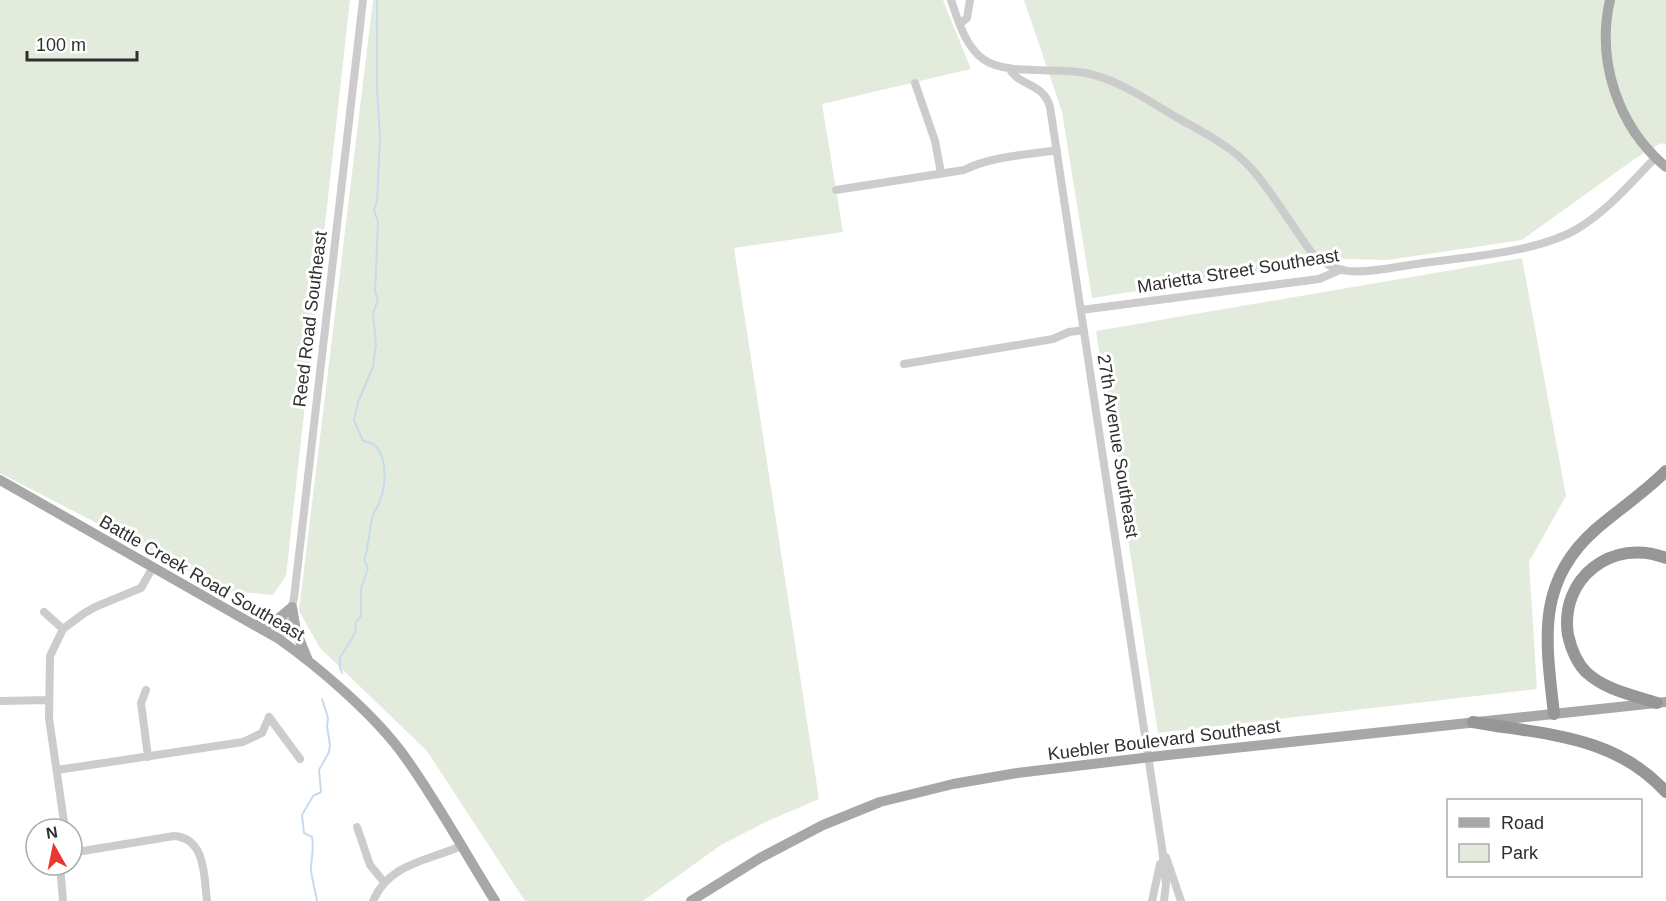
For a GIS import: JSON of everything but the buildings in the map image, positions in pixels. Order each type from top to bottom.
[{"type":"highway","points":[[1554,714],[1547,635],[1549,609],[1558,578],[1573,554],[1592,533],[1666,471]]},
{"type":"highway","points":[[1662,703],[1613,689],[1596,680],[1584,670],[1575,657],[1569,641],[1567,625],[1568,607],[1583,577],[1606,558],[1636,552],[1653,553],[1666,558]]},
{"type":"highway","points":[[1473,722],[1581,740],[1624,759],[1641,770],[1666,792]]},
{"type":"main road","points":[[1610,0],[1605,39],[1610,77],[1624,115],[1655,158],[1666,167]]},
{"type":"main road","name":"Battle Creek Road Southeast","points":[[0,480],[279,639],[308,660],[394,742],[495,901]]},
{"type":"main road","points":[[253,625],[273,623],[292,607]]},
{"type":"main road","points":[[292,607],[296,631],[308,660]]},
{"type":"main road","name":"Kuebler Boulevard Southeast","points":[[691,901],[792,840],[880,802],[982,778],[1473,722],[1662,703]]},
{"type":"street","name":"Reed Road Southeast","points":[[279,639],[292,607],[363,0]]},
{"type":"street","points":[[951,0],[968,43],[977,54],[990,63],[1009,68],[1074,71],[1106,79],[1148,100],[1218,142],[1250,168],[1312,253],[1324,263],[1340,270]]},
{"type":"street","points":[[960,24],[967,18],[970,0]]},
{"type":"street","name":"27th Avenue Southeast","points":[[1009,68],[1012,74],[1039,89],[1048,99],[1149,758],[1166,884],[1164,901]]},
{"type":"street","points":[[915,83],[935,141],[941,173]]},
{"type":"street","points":[[837,190],[964,170],[976,164],[999,159],[1057,150]]},
{"type":"street","name":"Marietta Street Southeast","points":[[1081,310],[1319,279],[1340,270],[1371,270],[1550,242],[1576,230],[1595,216],[1655,158]]},
{"type":"street","points":[[904,364],[1053,339],[1068,332],[1084,330]]},
{"type":"street","points":[[63,817],[50,727],[50,656],[63,629],[95,607],[141,588],[153,567]]},
{"type":"street","points":[[44,612],[63,629]]},
{"type":"street","points":[[146,690],[141,703],[148,757]]},
{"type":"street","points":[[0,701],[49,700]]},
{"type":"street","points":[[57,770],[243,742],[262,733],[269,717],[300,759]]},
{"type":"street","points":[[357,827],[370,865],[384,882]]},
{"type":"street","points":[[84,851],[174,836],[182,837],[192,842],[201,857],[207,901]]},
{"type":"street","points":[[373,901],[384,882],[397,871],[412,863],[461,846]]},
{"type":"street","points":[[1152,901],[1162,848]]},
{"type":"street","name":"27th Avenue Southeast","points":[[1162,848],[1181,901]]},
{"type":"street","points":[[61,877],[63,901]]},
{"type":"green space","points":[[0,0],[350,0],[286,576],[273,595],[228,591],[0,473]]},
{"type":"green space","points":[[373,0],[943,0],[971,69],[822,104],[843,232],[734,248],[819,799],[770,820],[721,845],[643,901],[525,901],[427,751],[320,648],[299,611]]},
{"type":"green space","points":[[1024,0],[1666,0],[1666,145],[1661,143],[1636,158],[1522,240],[1388,260],[1344,259],[1092,298],[1062,112]]},
{"type":"green space","points":[[1522,258],[1566,496],[1529,562],[1537,689],[1158,733],[1096,331]]},
{"type":"waterway","points":[[342,673],[340,658],[355,633],[356,622],[361,616],[361,589],[368,568],[364,560],[372,518],[379,503],[385,475],[382,456],[371,443],[363,441],[354,420],[358,402],[373,367],[376,344],[373,314],[378,299],[375,292],[378,222],[374,210],[377,202],[380,137],[377,88],[377,0]]},
{"type":"waterway","points":[[317,901],[311,870],[312,837],[304,833],[302,815],[313,796],[321,792],[319,770],[329,752],[328,718],[322,699]]}]
